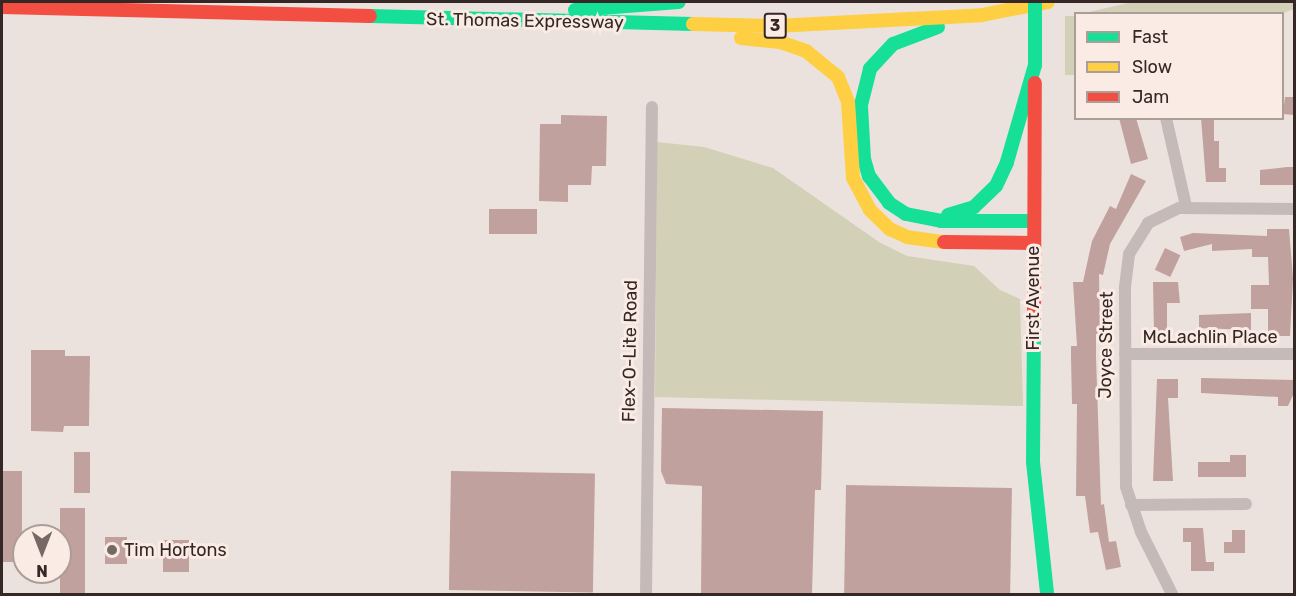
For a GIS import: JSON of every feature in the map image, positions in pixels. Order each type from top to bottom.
[{"type":"main road","points":[[285,15],[561,11],[679,2]]},
{"type":"main road","name":"First Avenue","points":[[1035,2],[1032,243],[1033,462],[1047,594]]},
{"type":"main road","name":"St. Thomas Expressway","points":[[2,7],[786,26],[982,15],[1048,2]]},
{"type":"main road","points":[[982,15],[929,29],[893,44],[880,55],[863,86],[862,139],[869,176],[889,203],[915,216],[941,221],[1033,221]]},
{"type":"main road","points":[[568,22],[619,32],[768,40],[806,51],[831,69],[845,91],[853,178],[861,197],[879,220],[896,232],[923,240],[1032,243]]},
{"type":"main road","points":[[915,216],[960,213],[985,200],[996,186],[1007,162],[1035,65]]},
{"type":"street","name":"Flex-O-Lite Road","points":[[646,594],[652,107]]},
{"type":"street","points":[[1166,120],[1186,206],[1294,209]]},
{"type":"street","name":"Joyce Street","points":[[1172,594],[1131,505],[1124,469],[1125,354],[1129,254],[1148,223],[1186,206]]},
{"type":"street","name":"McLachlin Place","points":[[1125,354],[1294,354]]},
{"type":"street","points":[[1131,505],[1246,504]]},
{"type":"shaded area","points":[[1132,2],[1294,2],[1294,9],[1284,13],[1089,12]]},
{"type":"shaded area","points":[[1065,16],[1074,16],[1074,75],[1065,75]]},
{"type":"shaded area","points":[[657,142],[704,147],[773,168],[879,242],[907,256],[974,266],[1000,290],[1020,299],[1023,406],[655,397]]},
{"type":"building","points":[[1285,97],[1294,97],[1294,115],[1284,114]]},
{"type":"building","points":[[561,115],[607,116],[606,166],[592,166],[591,185],[568,185],[568,202],[539,201],[540,124],[561,124]]},
{"type":"building","points":[[1120,120],[1137,120],[1148,159],[1131,164]]},
{"type":"building","points":[[1201,120],[1214,120],[1214,141],[1219,141],[1219,168],[1226,168],[1226,182],[1206,182]]},
{"type":"building","points":[[1294,167],[1294,185],[1260,185],[1260,170]]},
{"type":"building","points":[[1131,174],[1146,181],[1110,244],[1103,275],[1099,274],[1100,334],[1096,334],[1096,357],[1101,505],[1104,504],[1109,542],[1116,541],[1121,567],[1106,570],[1098,532],[1090,533],[1085,496],[1076,496],[1077,404],[1072,404],[1071,346],[1077,346],[1073,282],[1083,282],[1092,241],[1110,206],[1116,209]]},
{"type":"building","points":[[489,209],[537,209],[537,234],[489,234]]},
{"type":"building","points":[[1267,229],[1289,229],[1293,278],[1290,336],[1268,336],[1268,309],[1251,309],[1251,285],[1269,285],[1268,257],[1252,257],[1252,249],[1212,251],[1212,244],[1184,251],[1180,237],[1193,233],[1267,236]]},
{"type":"building","points":[[1165,248],[1180,255],[1170,277],[1155,270]]},
{"type":"building","points":[[1153,282],[1178,282],[1180,303],[1167,303],[1167,333],[1154,333]]},
{"type":"building","points":[[1251,313],[1251,330],[1199,328],[1199,315]]},
{"type":"building","points":[[31,350],[65,350],[65,356],[90,356],[89,426],[64,426],[63,432],[31,431]]},
{"type":"building","points":[[1201,378],[1294,380],[1294,393],[1288,406],[1278,406],[1278,397],[1201,393]]},
{"type":"building","points":[[1157,379],[1178,379],[1178,398],[1168,398],[1173,481],[1153,481]]},
{"type":"building","points":[[662,408],[823,411],[821,490],[815,490],[812,594],[701,594],[702,486],[666,484],[661,471]]},
{"type":"building","points":[[74,452],[90,452],[90,493],[74,493]]},
{"type":"building","points":[[1230,455],[1246,455],[1246,477],[1198,477],[1198,462],[1230,462]]},
{"type":"building","points":[[2,471],[22,471],[22,524],[12,524],[12,562],[2,562]]},
{"type":"building","points":[[451,471],[595,474],[593,592],[449,590]]},
{"type":"building","points":[[846,485],[1012,488],[1010,594],[844,594]]},
{"type":"building","points":[[60,508],[85,508],[85,594],[60,594],[60,584],[72,584],[72,524],[60,524]]},
{"type":"building","points":[[1183,528],[1203,528],[1206,562],[1214,562],[1214,571],[1191,571],[1191,542],[1183,542]]},
{"type":"building","points":[[1232,530],[1245,530],[1245,553],[1224,553],[1224,542],[1232,542]]},
{"type":"building","points":[[105,537],[127,537],[127,564],[105,564]]},
{"type":"building","points":[[163,540],[189,540],[189,572],[163,572]]},
{"type":"traffic: fast","points":[[575,10],[679,2]]},
{"type":"traffic: fast","points":[[1035,2],[1035,65]]},
{"type":"traffic: fast","points":[[370,16],[693,24]]},
{"type":"traffic: fast","points":[[938,27],[893,44],[870,69],[861,106],[864,159],[869,176],[889,203],[906,214],[941,221],[1033,221]]},
{"type":"traffic: fast","points":[[948,215],[974,207],[996,186],[1007,162],[1035,65]]},
{"type":"traffic: fast","points":[[1034,320],[1033,462],[1047,594]]},
{"type":"traffic: slow","points":[[693,24],[775,26],[982,15],[1048,2]]},
{"type":"traffic: slow","points":[[741,38],[780,42],[806,51],[838,77],[848,102],[853,178],[870,210],[890,229],[907,237],[944,242]]},
{"type":"traffic: jam","points":[[2,7],[370,16]]},
{"type":"traffic: jam","points":[[1034,320],[1035,83]]},
{"type":"traffic: jam","points":[[944,242],[1033,243]]},
{"type":"place","name":"Tim Hortons","points":[[112,550]]}]
